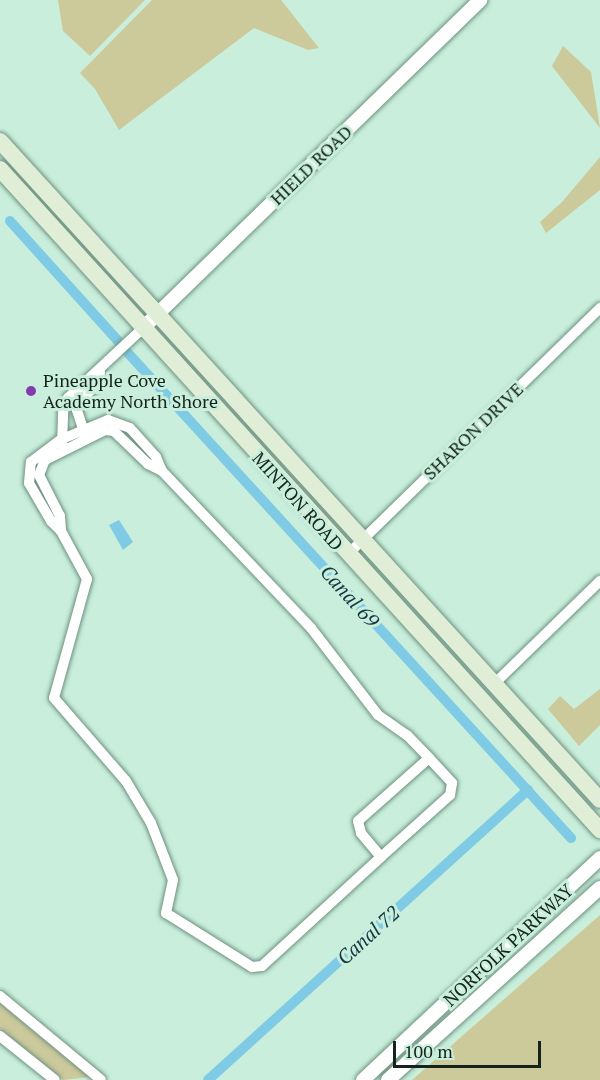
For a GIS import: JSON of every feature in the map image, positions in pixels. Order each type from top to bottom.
[{"type":"main road","name":"MINTON ROAD","points":[[0,141],[156,316],[600,800]]},
{"type":"main road","name":"MINTON ROAD","points":[[0,169],[347,555],[600,830]]},
{"type":"main road","points":[[24,196],[46,205],[66,226],[86,237]]},
{"type":"street","name":"HIELD ROAD","points":[[142,329],[479,0]]},
{"type":"street","name":"SHARON DRIVE","points":[[347,555],[600,308]]},
{"type":"street","points":[[62,445],[63,411],[68,398],[92,374],[100,372],[142,329]]},
{"type":"street","points":[[85,434],[78,404],[99,382],[100,372]]},
{"type":"street","points":[[105,430],[114,431],[145,453],[311,628],[378,715],[407,735],[452,783],[450,795],[262,966],[252,968],[166,913],[173,880],[151,823],[126,781],[54,698],[87,579],[49,508],[29,483],[28,471],[38,453],[85,434],[105,430]]},
{"type":"street","points":[[494,684],[600,581]]},
{"type":"street","points":[[381,857],[361,833],[358,821],[429,758]]},
{"type":"street","name":"NORFOLK PARKWAY","points":[[363,1080],[600,858]]},
{"type":"street","name":"NORFOLK PARKWAY","points":[[387,1080],[600,888]]},
{"type":"street","points":[[0,996],[99,1080]]},
{"type":"street","points":[[0,1036],[55,1080]]},
{"type":"shaded area","points":[[58,0],[145,0],[90,56],[63,31]]},
{"type":"shaded area","points":[[152,0],[281,0],[319,48],[308,50],[254,28],[119,130],[95,89],[80,73]]},
{"type":"shaded area","points":[[563,46],[591,72],[600,128],[552,66]]},
{"type":"shaded area","points":[[600,157],[600,190],[546,233],[540,222],[562,202]]},
{"type":"shaded area","points":[[600,689],[600,725],[579,746],[548,709],[560,696],[574,709]]},
{"type":"shaded area","points":[[600,915],[600,1080],[412,1080]]},
{"type":"shaded area","points":[[0,1003],[90,1077],[63,1080],[0,1029]]},
{"type":"water","points":[[119,520],[133,542],[123,550],[109,525]]},
{"type":"waterway","name":"Canal 69","points":[[10,221],[118,341]]},
{"type":"waterway","name":"Canal 69","points":[[128,353],[571,838]]},
{"type":"waterway","name":"Canal 72","points":[[208,1080],[528,790]]},
{"type":"place","name":"Pineapple Cove Academy North Shore","points":[[31,391]]}]
